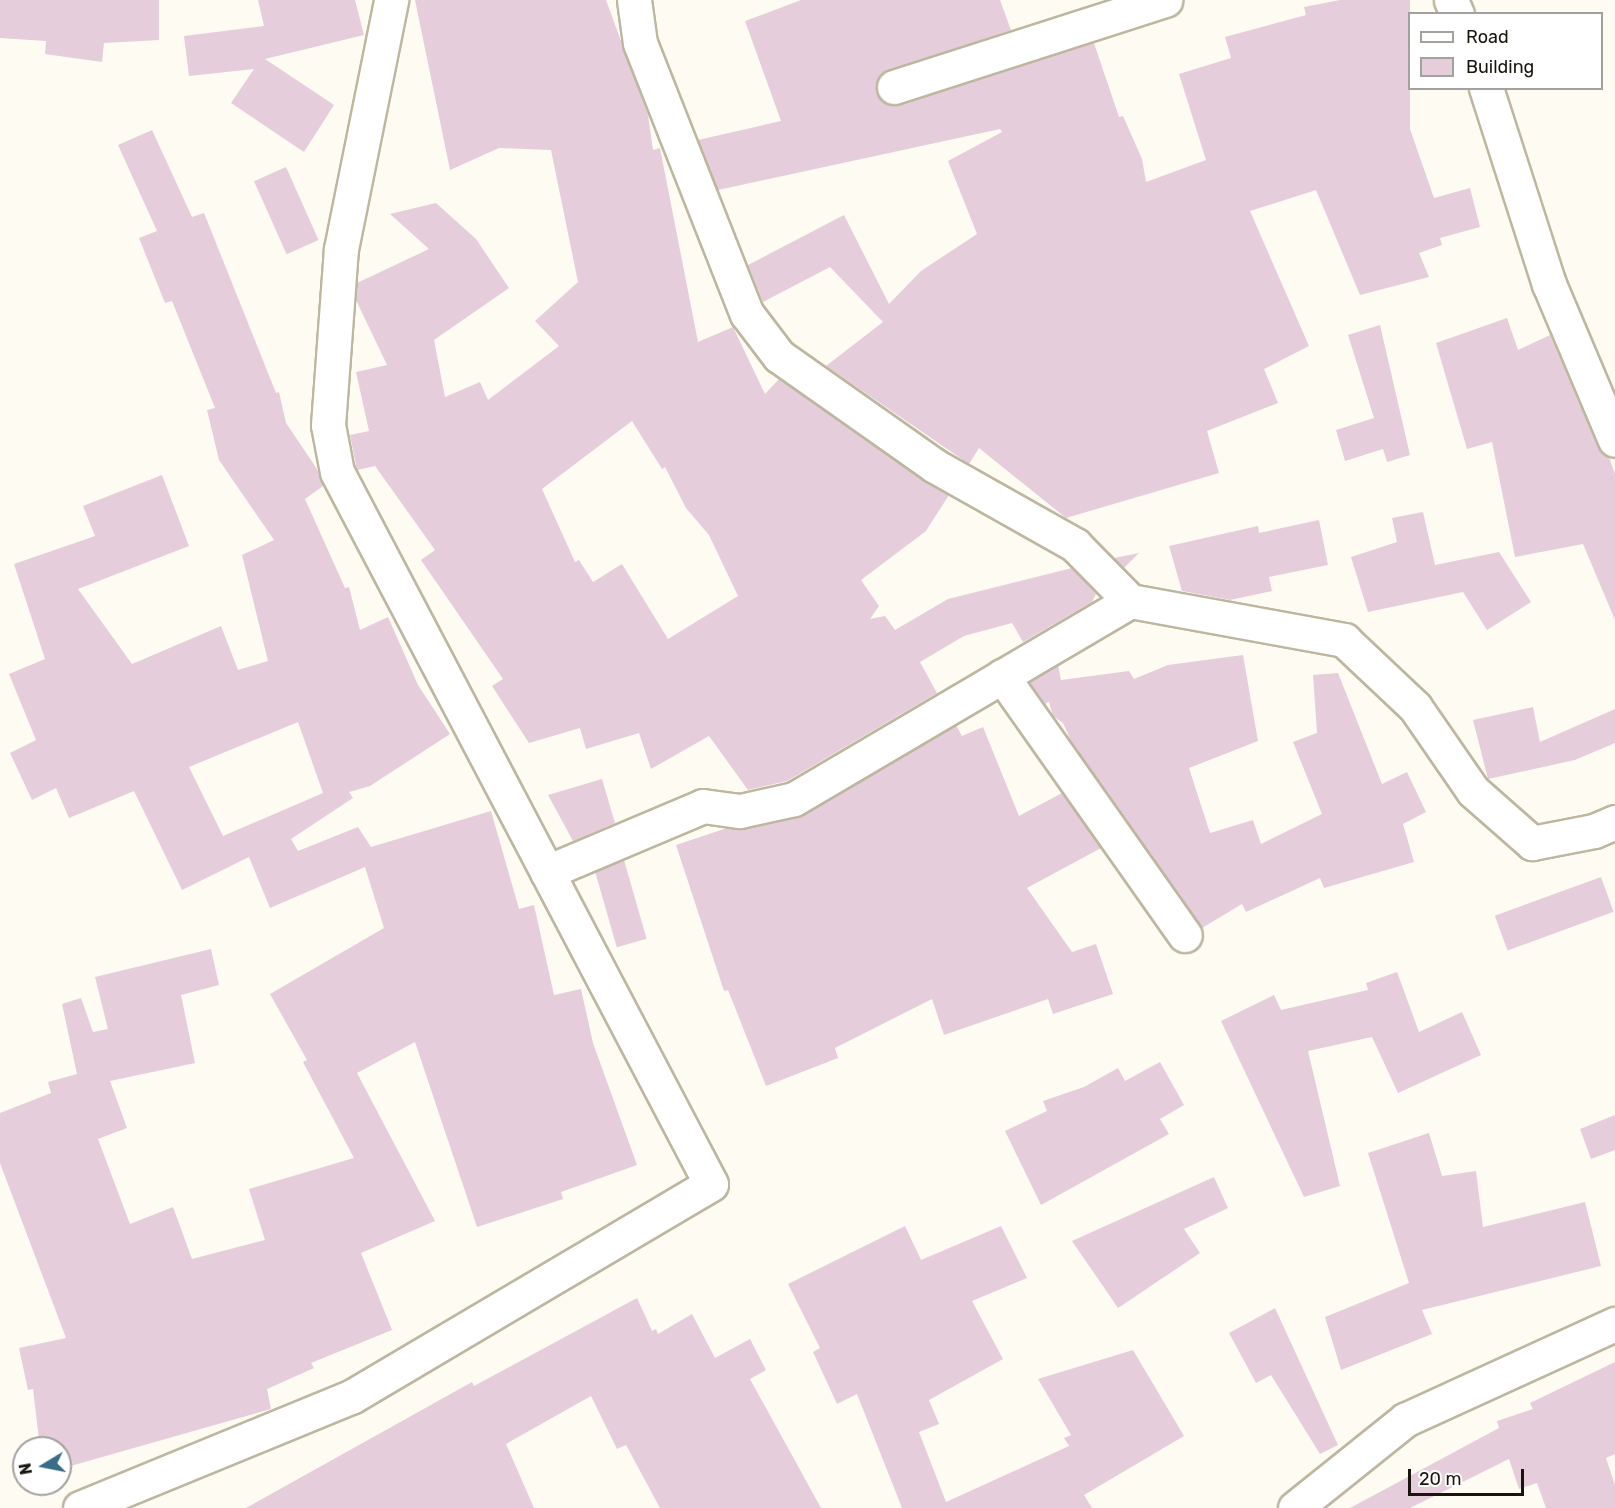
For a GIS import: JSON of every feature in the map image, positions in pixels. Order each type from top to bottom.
[{"type":"street","points":[[80,1508],[351,1396],[711,1184],[337,472],[328,425],[341,249],[391,0]]},
{"type":"street","points":[[634,0],[640,43],[738,292],[747,314],[778,356],[934,466],[1075,545],[1130,601],[1344,640],[1415,707],[1473,790],[1532,843],[1594,831],[1615,822]]},
{"type":"street","points":[[894,87],[1165,0]]},
{"type":"street","points":[[1487,90],[1549,284],[1615,440]]},
{"type":"street","points":[[547,872],[703,806],[740,811],[794,799],[1130,601]]},
{"type":"street","points":[[1002,676],[1185,935]]},
{"type":"street","points":[[1295,1508],[1405,1420],[1615,1324]]},
{"type":"building","points":[[0,0],[159,0],[159,40],[104,43],[102,62],[45,54],[46,41],[0,38]]},
{"type":"building","points":[[258,0],[355,0],[364,35],[265,59],[334,105],[304,152],[231,103],[254,69],[189,76],[184,36],[264,26]]},
{"type":"building","points":[[415,0],[606,0],[648,115],[653,150],[660,148],[698,342],[733,327],[765,394],[779,379],[949,495],[926,531],[861,580],[879,606],[870,619],[885,616],[895,630],[948,599],[1072,568],[1096,594],[1092,602],[1023,642],[1012,623],[964,636],[920,662],[937,693],[787,781],[748,790],[709,736],[651,769],[639,733],[586,749],[580,728],[529,743],[492,686],[503,679],[421,560],[435,550],[375,466],[357,470],[350,435],[369,431],[356,372],[387,365],[356,300],[357,283],[429,249],[390,214],[436,203],[476,239],[509,288],[434,340],[445,397],[480,382],[488,400],[559,346],[535,321],[578,282],[551,150],[499,148],[450,170]],"holes":[[[632,421],[662,469],[665,467],[686,508],[709,535],[738,596],[668,639],[622,564],[593,582],[579,560],[575,562],[542,489]]]},
{"type":"building","points":[[801,0],[1000,0],[1011,30],[881,74],[876,92],[891,105],[1094,43],[1119,117],[1123,116],[1142,159],[1146,182],[1206,160],[1179,74],[1231,58],[1225,37],[1306,15],[1304,7],[1340,0],[1410,0],[1408,90],[1410,90],[1410,129],[1434,198],[1470,188],[1480,227],[1440,238],[1442,245],[1419,253],[1429,277],[1360,295],[1316,190],[1250,211],[1309,346],[1264,369],[1278,403],[1207,431],[1219,473],[1066,518],[979,448],[969,464],[826,366],[883,322],[830,267],[763,302],[748,265],[844,215],[889,304],[921,271],[977,234],[948,161],[1002,132],[1000,129],[718,190],[698,140],[781,121],[745,21]]},
{"type":"building","points":[[152,130],[192,217],[204,213],[276,393],[279,392],[286,423],[317,469],[323,486],[305,499],[345,588],[349,587],[360,630],[388,617],[418,685],[450,734],[370,786],[349,792],[353,798],[291,839],[298,851],[358,827],[371,847],[491,811],[519,909],[534,905],[554,995],[581,989],[593,1043],[637,1165],[561,1192],[563,1199],[477,1227],[415,1042],[357,1073],[435,1221],[361,1253],[392,1330],[311,1363],[314,1368],[267,1389],[271,1409],[72,1466],[72,1436],[39,1436],[33,1389],[28,1390],[19,1348],[66,1338],[0,1163],[0,1113],[51,1093],[48,1082],[77,1074],[62,1004],[81,998],[93,1032],[108,1029],[95,977],[211,949],[219,985],[181,995],[195,1063],[110,1081],[127,1128],[98,1139],[130,1224],[173,1207],[192,1259],[265,1240],[249,1189],[354,1158],[303,1062],[307,1060],[270,994],[384,928],[365,867],[270,908],[249,857],[182,890],[134,791],[69,818],[56,788],[32,800],[10,753],[36,740],[9,674],[45,659],[14,564],[95,536],[83,506],[162,475],[189,546],[78,589],[132,664],[221,626],[238,670],[268,661],[242,555],[274,540],[219,460],[207,410],[215,408],[172,301],[165,303],[139,238],[157,231],[118,145]],"holes":[[[298,722],[323,793],[223,836],[189,767]]]},
{"type":"building","points":[[286,167],[319,240],[287,254],[254,181]]},
{"type":"building","points":[[1507,318],[1518,350],[1550,335],[1598,447],[1609,457],[1615,474],[1615,620],[1583,544],[1515,557],[1492,442],[1467,449],[1436,343]]},
{"type":"building","points":[[1380,325],[1410,455],[1387,462],[1383,449],[1345,461],[1336,430],[1374,418],[1348,335]]},
{"type":"building","points":[[1423,512],[1435,565],[1499,552],[1531,602],[1487,630],[1463,592],[1368,612],[1351,557],[1397,542],[1392,518]]},
{"type":"building","points":[[1319,520],[1328,565],[1269,577],[1272,591],[1230,600],[1182,591],[1169,546],[1258,526],[1259,533]]},
{"type":"building","points":[[1139,553],[1124,568],[1114,558]]},
{"type":"building","points":[[1243,655],[1258,741],[1189,768],[1210,833],[1253,820],[1261,844],[1322,814],[1293,742],[1317,733],[1313,675],[1338,673],[1382,784],[1407,772],[1426,812],[1403,824],[1414,862],[1324,888],[1320,878],[1246,912],[1242,904],[1202,928],[1072,743],[1063,723],[1053,716],[1049,702],[1045,704],[1029,682],[1058,665],[1061,680],[1129,671],[1134,679],[1168,665]]},
{"type":"building","points":[[1533,707],[1540,742],[1615,709],[1615,743],[1575,760],[1488,779],[1473,720]]},
{"type":"building","points":[[956,725],[962,736],[983,727],[1019,816],[1062,793],[1101,848],[1027,888],[1072,952],[1096,944],[1113,994],[1053,1014],[1048,999],[944,1035],[932,999],[835,1048],[838,1058],[766,1086],[728,990],[724,991],[676,845],[727,828],[744,829],[803,815]]},
{"type":"building","points":[[602,779],[615,823],[573,841],[548,795]]},
{"type":"building","points":[[624,860],[647,939],[617,947],[594,869]]},
{"type":"building","points":[[1601,877],[1614,912],[1507,950],[1495,916]]},
{"type":"building","points":[[1397,972],[1419,1032],[1462,1012],[1481,1055],[1398,1093],[1372,1037],[1308,1051],[1340,1186],[1304,1197],[1221,1021],[1274,995],[1281,1010],[1368,990],[1366,983]]},
{"type":"building","points":[[1160,1062],[1184,1105],[1160,1119],[1169,1134],[1041,1205],[1005,1131],[1047,1111],[1043,1101],[1084,1087],[1118,1068],[1125,1081]]},
{"type":"building","points":[[1615,1115],[1615,1150],[1591,1159],[1580,1129]]},
{"type":"building","points":[[1429,1133],[1442,1176],[1476,1171],[1483,1227],[1585,1202],[1601,1266],[1422,1310],[1432,1334],[1341,1370],[1325,1317],[1409,1283],[1368,1153]]},
{"type":"building","points":[[1214,1177],[1228,1208],[1184,1229],[1200,1253],[1118,1308],[1072,1241]]},
{"type":"building","points":[[905,1226],[921,1260],[1001,1226],[1027,1278],[972,1301],[1003,1359],[929,1400],[939,1424],[919,1432],[946,1502],[1069,1446],[1064,1438],[1071,1435],[1038,1379],[1133,1350],[1184,1436],[1084,1495],[1092,1508],[902,1508],[857,1394],[837,1404],[813,1352],[820,1348],[788,1284]]},
{"type":"building","points":[[637,1298],[652,1331],[656,1329],[658,1334],[692,1314],[715,1358],[750,1339],[766,1370],[750,1379],[821,1508],[660,1508],[626,1445],[617,1449],[591,1396],[506,1444],[534,1508],[246,1508],[472,1382],[474,1386]]},
{"type":"building","points":[[1275,1308],[1338,1445],[1320,1454],[1271,1375],[1256,1383],[1229,1333]]},
{"type":"building","points":[[1615,1362],[1615,1454],[1606,1458],[1615,1485],[1615,1508],[1546,1508],[1537,1483],[1519,1489],[1509,1459],[1410,1508],[1350,1508],[1499,1428],[1497,1421],[1533,1409],[1530,1403]]}]
